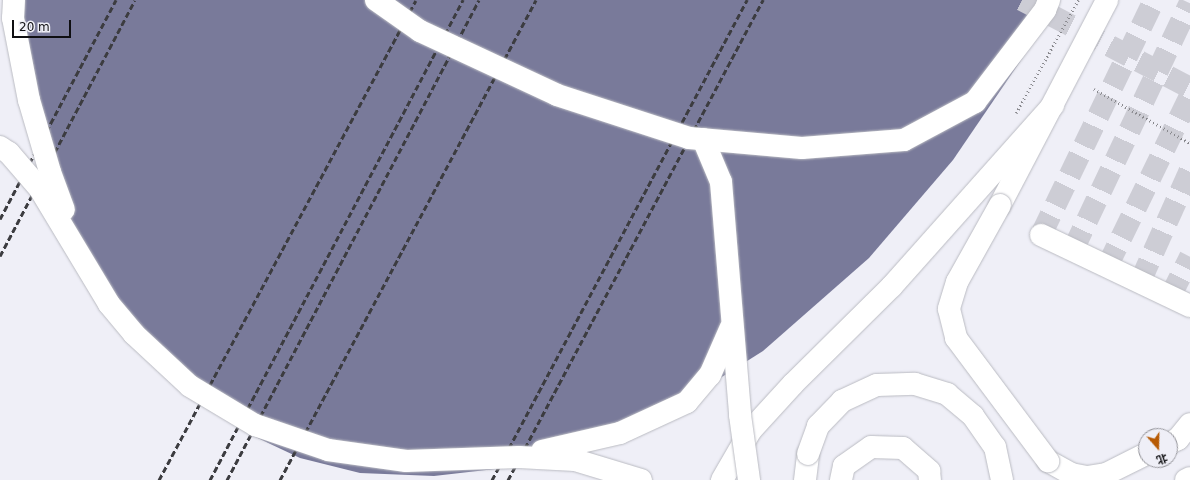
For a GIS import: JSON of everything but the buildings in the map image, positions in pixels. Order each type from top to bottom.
[{"type":"street","points":[[14,0],[13,18],[29,100],[50,172],[81,254]]},
{"type":"street","points":[[376,0],[420,31],[558,95],[689,138],[802,148],[904,140],[975,102],[1045,10],[1049,0]]},
{"type":"street","points":[[1107,0],[1000,205],[957,282],[949,309],[956,338],[1048,461],[1070,474],[1087,477],[1106,474],[1138,458]]},
{"type":"street","points":[[722,480],[751,430],[793,384],[892,286],[1053,105]]},
{"type":"street","points":[[703,139],[721,182],[740,415],[749,480]]},
{"type":"street","points":[[0,147],[9,153],[40,189],[81,254],[109,304],[134,334],[190,386],[255,425],[328,450],[406,461],[519,457],[575,460],[642,480]]},
{"type":"street","points":[[1041,235],[1190,306]]},
{"type":"street","points":[[519,457],[620,433],[687,402],[710,375],[732,324]]},
{"type":"street","points":[[805,480],[808,454],[818,426],[842,401],[877,385],[915,384],[947,394],[973,416],[995,447],[1002,480]]},
{"type":"street","points":[[1178,439],[1190,424]]},
{"type":"street","points":[[841,480],[844,466],[871,447],[903,448],[929,471],[930,480]]},
{"type":"street","points":[[1186,480],[1190,478]]},
{"type":"path","points":[[1094,89],[1190,143]]},
{"type":"tunnel","points":[[1022,0],[1190,88]]},
{"type":"tunnel","points":[[1041,235],[1154,0]]},
{"type":"tunnel","points":[[1073,250],[1190,3]]},
{"type":"tunnel","points":[[1107,267],[1190,96]]},
{"type":"tunnel","points":[[1140,282],[1190,170]]},
{"type":"tunnel","points":[[1170,297],[1190,257]]},
{"type":"railway","points":[[0,219],[116,0]]},
{"type":"railway","points":[[0,256],[135,0]]},
{"type":"railway","points":[[159,480],[416,0]]},
{"type":"railway","points":[[210,480],[463,0]]},
{"type":"railway","points":[[227,480],[479,0]]},
{"type":"railway","points":[[280,480],[536,0]]},
{"type":"railway","points":[[492,480],[747,0]]},
{"type":"railway","points":[[508,480],[763,0]]}]
